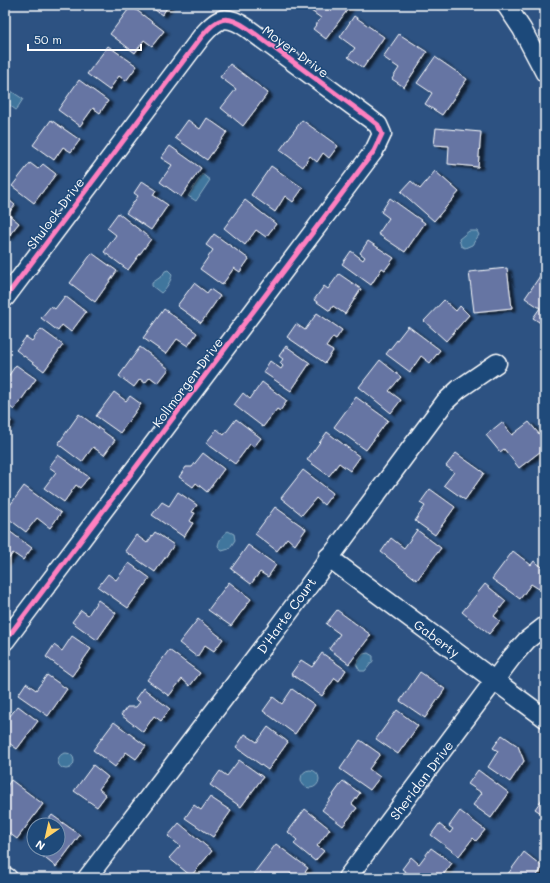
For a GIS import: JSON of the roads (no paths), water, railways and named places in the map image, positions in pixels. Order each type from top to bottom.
[{"type":"street","points":[[506,5],[522,29],[545,73]]},
{"type":"street","name":"Moyer Drive","points":[[123,141],[208,29],[218,20],[227,19],[237,22],[247,28],[369,118],[378,125],[382,134]]},
{"type":"street","name":"Kollmorgen Drive","points":[[5,641],[374,151],[382,134]]},
{"type":"street","name":"Shulock Drive","points":[[7,290],[123,141]]},
{"type":"street","name":"D'Harte Court","points":[[87,878],[276,630],[328,557],[445,402],[459,389],[497,363]]},
{"type":"street","name":"Gaberty","points":[[328,557],[545,718]]},
{"type":"street","name":"Sheridan Drive","points":[[347,878],[518,649],[534,633],[545,626]]},
{"type":"water","points":[[5,87],[23,99],[16,110],[5,102]]},
{"type":"water","points":[[202,174],[210,180],[196,201],[188,196]]},
{"type":"water","points":[[469,231],[477,231],[479,235],[472,245],[465,248],[461,246],[459,239]]},
{"type":"water","points":[[168,270],[172,276],[168,285],[161,293],[152,286],[152,283]]},
{"type":"water","points":[[228,531],[234,534],[235,540],[229,549],[222,551],[218,546],[220,539]]},
{"type":"water","points":[[368,653],[373,656],[373,661],[365,671],[360,671],[356,664],[363,654]]},
{"type":"water","points":[[66,753],[72,755],[74,761],[72,767],[66,769],[60,767],[58,761],[60,755]]},
{"type":"water","points":[[310,770],[316,773],[319,779],[316,785],[310,788],[304,785],[301,779],[304,773]]}]
